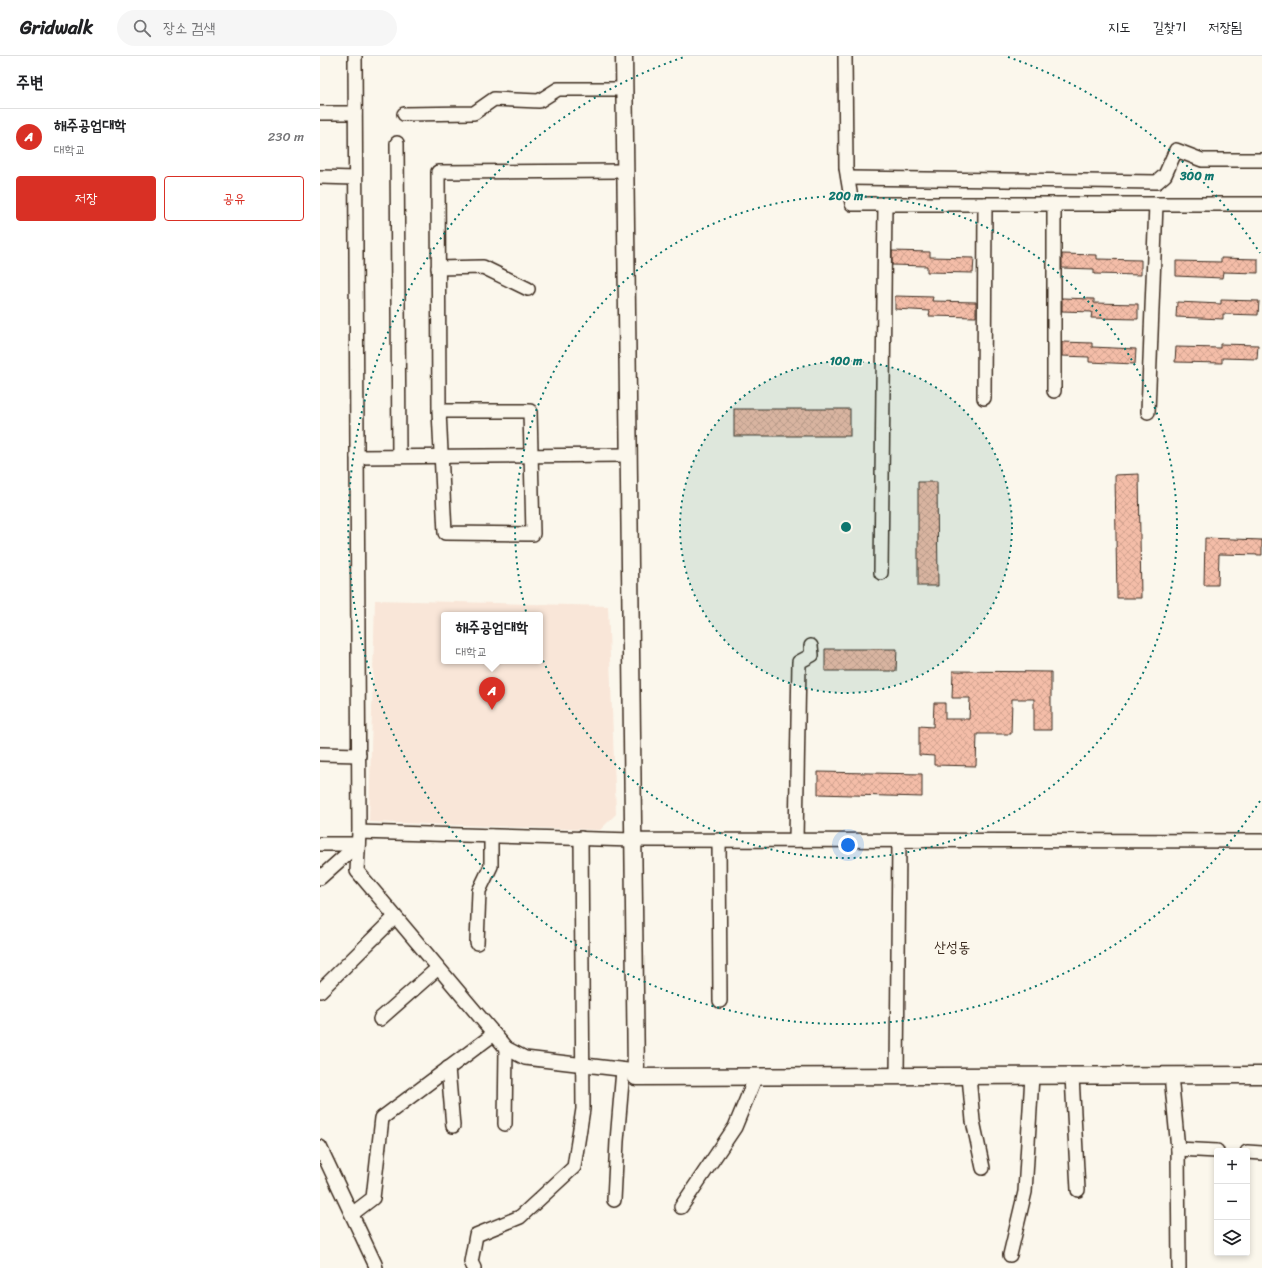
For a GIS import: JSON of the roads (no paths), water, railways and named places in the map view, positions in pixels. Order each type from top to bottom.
[{"type":"main road","points":[[624,56],[633,840],[630,1071],[636,1077],[1262,1075]]},
{"type":"street","points":[[355,56],[359,755],[359,838],[357,871],[506,1048],[525,1058],[630,1071],[616,1141],[614,1200]]},
{"type":"street","points":[[845,56],[846,168],[852,204],[1262,204]]},
{"type":"street","points":[[404,114],[474,113],[494,99],[539,101],[558,89],[624,89]]},
{"type":"street","points":[[320,112],[355,113]]},
{"type":"street","points":[[397,144],[399,456]]},
{"type":"street","points":[[848,178],[1157,182],[1165,175],[1176,150],[1202,160],[1262,160]]},
{"type":"street","points":[[439,411],[530,411],[533,534],[445,533],[439,411],[438,172],[625,171]]},
{"type":"street","points":[[320,177],[355,178]]},
{"type":"street","points":[[880,573],[885,204]]},
{"type":"street","points":[[984,398],[985,204]]},
{"type":"street","points":[[1054,204],[1054,391]]},
{"type":"street","points":[[1148,412],[1156,204]]},
{"type":"street","points":[[438,268],[483,267],[528,289]]},
{"type":"street","points":[[357,456],[628,455]]},
{"type":"street","points":[[796,840],[799,662],[812,655],[811,646]]},
{"type":"street","points":[[320,754],[359,755]]},
{"type":"street","points":[[477,943],[479,891],[492,866],[491,836]]},
{"type":"street","points":[[320,844],[359,838],[491,836],[633,840],[1262,841]]},
{"type":"street","points":[[320,878],[359,838]]},
{"type":"street","points":[[474,1268],[471,1262],[476,1235],[520,1217],[574,1166],[583,1109],[584,1065],[580,838]]},
{"type":"street","points":[[719,840],[720,1002]]},
{"type":"street","points":[[897,1076],[899,840]]},
{"type":"street","points":[[320,991],[395,917]]},
{"type":"street","points":[[380,1019],[438,968]]},
{"type":"street","points":[[352,1214],[374,1198],[382,1118],[494,1034]]},
{"type":"street","points":[[505,1124],[506,1048]]},
{"type":"street","points":[[448,1068],[453,1126]]},
{"type":"street","points":[[1171,1075],[1178,1149],[1179,1268]]},
{"type":"street","points":[[681,1207],[735,1128],[756,1076]]},
{"type":"street","points":[[969,1076],[973,1121],[983,1168]]},
{"type":"street","points":[[1010,1255],[1025,1192],[1032,1076]]},
{"type":"street","points":[[1072,1076],[1078,1190]]},
{"type":"street","points":[[320,1147],[376,1268]]},
{"type":"street","points":[[1178,1149],[1214,1151]]},
{"type":"street","points":[[1250,1152],[1262,1153]]},
{"type":"place","name":"해주공업대학","points":[[492,710]]},
{"type":"district","name":"산성동","points":[[952,947]]}]
